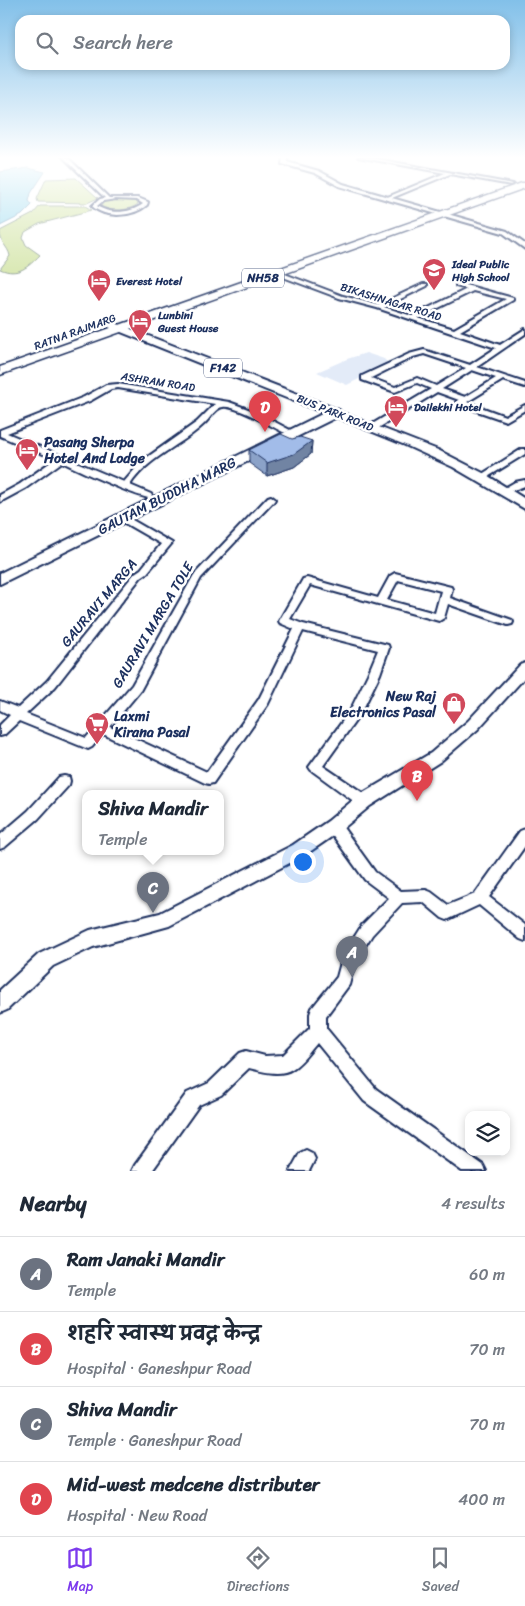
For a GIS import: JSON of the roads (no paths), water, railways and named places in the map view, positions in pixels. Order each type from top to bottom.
[{"type":"highway","name":"RATNA RAJMARG","points":[[0,363],[441,212]]},
{"type":"highway","name":"RATNA RAJMARG","points":[[0,372],[277,273],[301,261]]},
{"type":"main road","name":"BUS PARK ROAD","points":[[110,324],[372,428],[482,476],[525,505]]},
{"type":"main road","points":[[0,568],[286,430],[330,411]]},
{"type":"main road","name":"GAUTAM BUDDHA MARG","points":[[0,579],[124,519],[330,411]]},
{"type":"street","points":[[432,212],[505,232],[525,247]]},
{"type":"street","points":[[512,237],[525,237]]},
{"type":"street","name":"BIKASHNAGAR ROAD","points":[[277,273],[341,297],[379,307],[500,347]]},
{"type":"street","points":[[379,307],[425,285]]},
{"type":"street","points":[[454,332],[511,298],[458,286]]},
{"type":"street","points":[[412,318],[472,289]]},
{"type":"street","points":[[372,428],[472,367],[524,332]]},
{"type":"street","points":[[466,400],[417,380],[394,390],[365,378],[411,355],[424,352],[525,385]]},
{"type":"street","points":[[503,377],[460,402],[506,419],[525,408]]},
{"type":"street","name":"ASHRAM ROAD","points":[[0,433],[87,399],[109,387],[118,386],[226,404],[253,414],[286,430]]},
{"type":"street","points":[[125,487],[145,463],[200,424],[217,406],[226,404]]},
{"type":"street","points":[[0,433],[148,496]]},
{"type":"street","points":[[482,476],[525,451]]},
{"type":"street","points":[[0,499],[23,486],[61,459]]},
{"type":"street","points":[[505,490],[525,483]]},
{"type":"street","name":"GAURAVI MARGA TOLE","points":[[0,705],[12,710],[19,716],[88,744],[136,688],[198,577],[271,499]]},
{"type":"street","name":"GAURAVI MARGA","points":[[19,716],[51,684],[138,575],[144,571],[167,543],[124,519]]},
{"type":"street","points":[[364,801],[315,767],[355,713],[384,648],[300,627],[284,621],[307,581],[381,602],[439,618],[447,589],[395,576],[381,602]]},
{"type":"street","points":[[444,599],[508,622]]},
{"type":"street","points":[[101,728],[209,780],[264,701],[300,627]]},
{"type":"street","points":[[0,1003],[46,960],[90,939],[164,920],[299,850],[334,826],[364,801],[436,757],[473,724],[525,668]]},
{"type":"street","points":[[0,732],[19,716]]},
{"type":"street","points":[[0,843],[33,815],[64,781]]},
{"type":"street","points":[[334,826],[370,876],[399,897],[426,896],[446,913],[480,898],[525,835]]},
{"type":"street","points":[[399,897],[368,930],[348,960],[344,980],[318,1014],[318,1031],[370,1095],[477,1171]]},
{"type":"street","points":[[480,898],[525,934]]},
{"type":"street","points":[[141,1171],[193,1099],[215,1089],[246,1059],[265,1064],[288,1063],[318,1031]]},
{"type":"water","points":[[0,212],[25,212],[22,215],[0,226]]},
{"type":"place","name":"Ideal Public High School","points":[[434,291]]},
{"type":"place","name":"Everest Hotel","points":[[99,302]]},
{"type":"place","name":"Lunbini Guest House","points":[[140,342]]},
{"type":"place","name":"Dailekhi Hotel","points":[[396,428]]},
{"type":"place","name":"Mid-west medcene distributer","points":[[265,432]]},
{"type":"place","name":"Pasang Sherpa Hotel And Lodge","points":[[27,471]]},
{"type":"place","name":"New Raj Electronics Pasal","points":[[454,725]]},
{"type":"place","name":"Laxmi Kirana Pasal","points":[[97,745]]},
{"type":"place","name":"शहरि स्वास्थ प्रवद्न केन्द्र","points":[[417,801]]},
{"type":"place","name":"Shiva Mandir","points":[[153,913]]},
{"type":"place","name":"Ram Janaki Mandir","points":[[352,977]]}]
